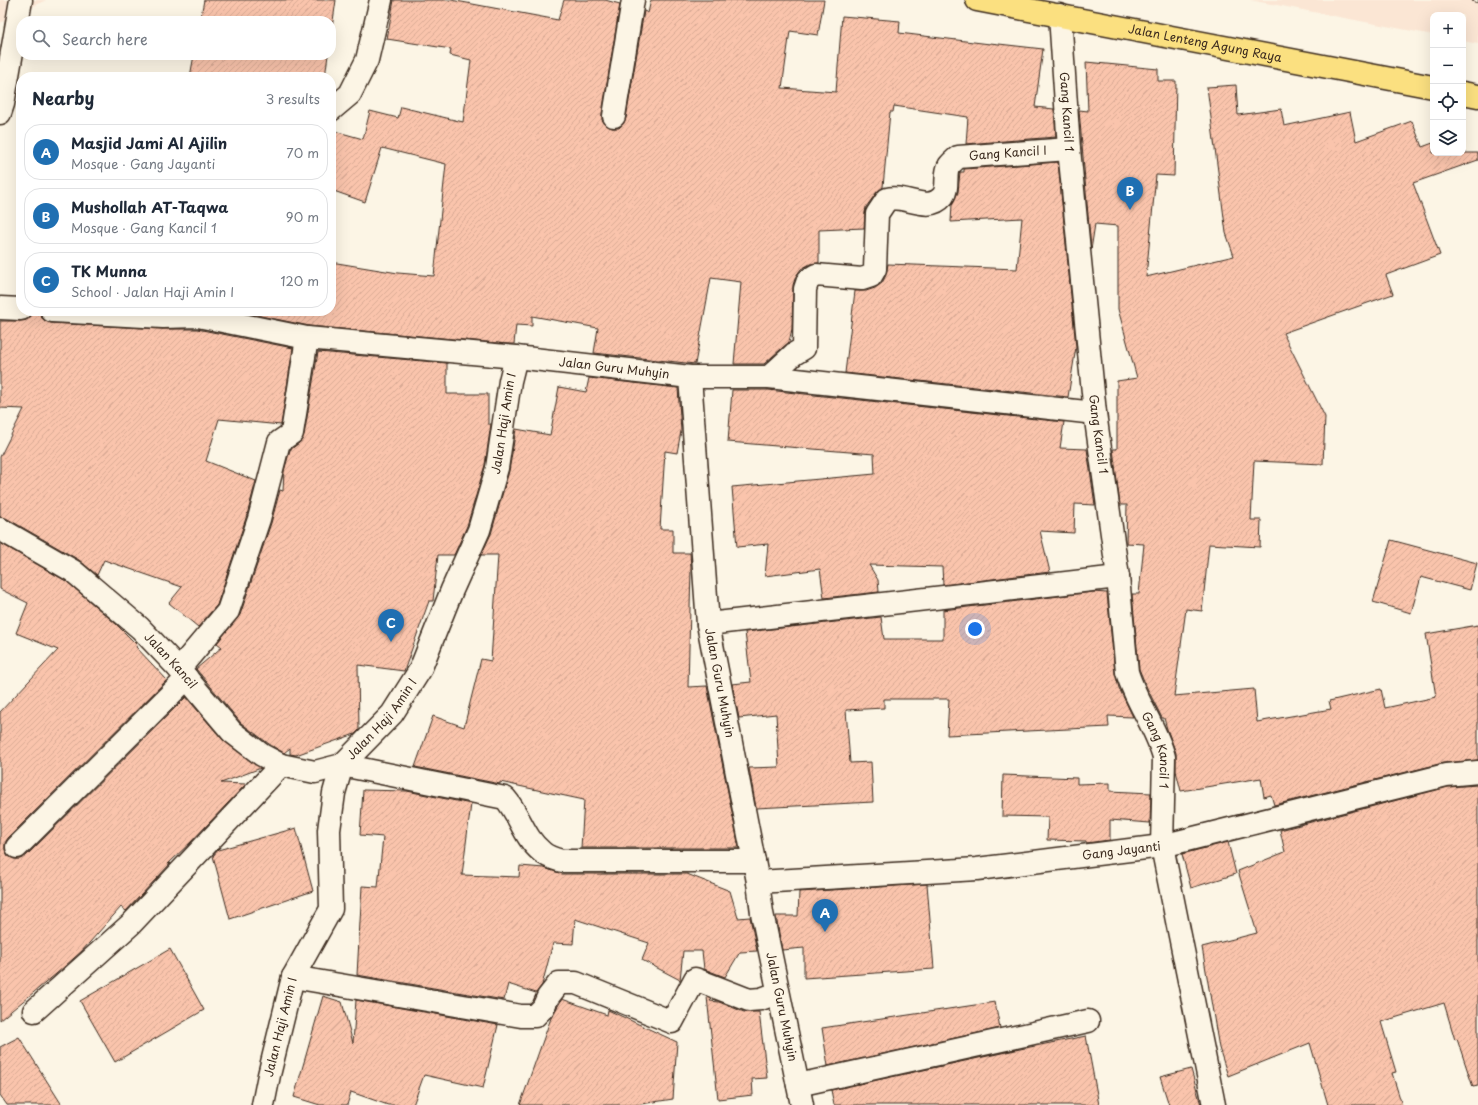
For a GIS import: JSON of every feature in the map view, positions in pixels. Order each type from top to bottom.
[{"type":"main road","name":"Jalan Lenteng Agung Raya","points":[[977,0],[1430,87]]},
{"type":"main road","points":[[1466,94],[1478,96]]},
{"type":"street","points":[[18,16],[21,0]]},
{"type":"street","points":[[336,106],[350,94],[367,60],[381,0]]},
{"type":"street","points":[[614,116],[633,0]]},
{"type":"street","name":"Gang Kancil 1","points":[[1060,15],[1069,150],[1095,413],[1118,577],[1127,672],[1131,684],[1161,743],[1164,757],[1162,846],[1214,1105]]},
{"type":"street","points":[[0,113],[3,104],[16,29]]},
{"type":"street","name":"Gang Kancil I","points":[[769,377],[794,354],[804,348],[805,289],[808,280],[816,275],[862,279],[871,276],[874,269],[876,214],[887,199],[893,197],[927,205],[938,201],[944,195],[949,166],[958,157],[1069,150]]},
{"type":"street","points":[[0,308],[16,309]]},
{"type":"street","name":"Jalan Guru Muhyin","points":[[145,316],[172,316]]},
{"type":"street","name":"Jalan Guru Muhyin","points":[[211,316],[306,338],[516,358],[690,377],[708,624],[756,872],[762,913],[800,1095]]},
{"type":"street","points":[[17,847],[183,674],[228,611],[259,519],[279,442],[292,432],[306,338]]},
{"type":"street","name":"Jalan Haji Amin I","points":[[263,1105],[293,977],[331,908],[329,830],[334,793],[342,765],[392,714],[420,670],[452,590],[479,530],[497,468],[510,381],[516,358]]},
{"type":"street","points":[[690,377],[769,377],[1095,413]]},
{"type":"street","name":"Jalan Kancil","points":[[0,529],[73,571],[140,628],[183,674],[232,732],[262,755],[282,765],[316,772],[342,765]]},
{"type":"street","points":[[708,624],[1118,577]]},
{"type":"street","points":[[34,1011],[131,924],[282,765]]},
{"type":"street","points":[[342,765],[505,798],[513,807],[530,841],[543,854],[562,861],[756,872]]},
{"type":"street","name":"Gang Jayanti","points":[[756,872],[976,869],[1162,846],[1446,775],[1478,772]]},
{"type":"street","points":[[293,977],[521,1016],[535,1016],[543,1008],[548,997],[559,983],[576,983],[672,1022],[695,979],[749,1000],[761,999],[778,993]]},
{"type":"street","points":[[800,1095],[1088,1021]]},
{"type":"shaded area","points":[[0,0],[46,0],[0,23]]},
{"type":"shaded area","points":[[1250,0],[1478,0],[1478,44],[1466,42],[1466,12],[1430,12],[1430,34]]},
{"type":"building","points":[[204,0],[336,0],[334,16],[201,16]]},
{"type":"building","points":[[394,0],[451,0],[558,20],[564,0],[605,0],[620,4],[602,114],[602,120],[606,125],[612,128],[619,128],[626,118],[644,11],[648,13],[651,0],[824,0],[818,35],[790,31],[782,88],[836,92],[842,16],[900,21],[899,33],[1043,49],[1035,107],[1054,109],[1056,137],[966,144],[968,117],[894,106],[893,112],[890,112],[883,187],[877,192],[866,207],[864,228],[819,230],[819,263],[810,264],[801,269],[796,276],[793,285],[792,329],[789,342],[764,364],[734,364],[741,282],[711,278],[695,364],[594,353],[598,328],[532,316],[532,326],[516,325],[514,344],[508,344],[309,326],[260,316],[336,316],[336,263],[398,273],[434,276],[446,164],[382,148],[365,202],[336,192],[336,131],[363,139],[370,111],[398,118],[401,107],[463,122],[471,60],[450,55],[451,49],[387,39]]},
{"type":"building","points":[[193,60],[327,60],[326,72],[191,72]]},
{"type":"building","points":[[1086,62],[1158,69],[1158,81],[1176,81],[1174,176],[1156,175],[1146,277],[1234,256],[1226,233],[1207,87],[1236,85],[1238,115],[1281,109],[1284,126],[1350,112],[1356,141],[1412,121],[1422,147],[1430,144],[1430,156],[1466,156],[1466,153],[1478,153],[1478,160],[1413,183],[1440,255],[1386,275],[1393,294],[1283,333],[1325,417],[1323,464],[1254,461],[1251,520],[1261,520],[1260,547],[1209,544],[1202,611],[1186,609],[1174,696],[1254,689],[1257,722],[1331,709],[1329,701],[1381,689],[1385,708],[1436,697],[1426,634],[1478,625],[1478,760],[1443,763],[1274,805],[1271,795],[1264,797],[1261,778],[1181,791],[1176,771],[1176,753],[1164,718],[1162,718],[1139,669],[1132,594],[1139,594],[1144,544],[1126,543],[1127,505],[1120,505],[1113,449],[1117,449],[1117,381],[1137,378],[1118,309],[1118,226],[1095,224],[1091,250],[1079,110],[1088,111]]},
{"type":"building","points":[[1058,162],[1076,347],[1068,397],[845,373],[855,291],[866,291],[875,288],[882,283],[886,275],[888,264],[1017,269],[1022,218],[951,222],[952,204],[958,192],[960,172],[964,172],[964,169]]},
{"type":"building","points":[[31,316],[41,316],[45,321],[51,323],[162,329],[197,329],[293,348],[281,425],[219,419],[206,461],[256,481],[247,515],[217,605],[198,627],[169,603],[182,587],[104,560],[97,575],[79,560],[6,518],[0,517],[0,457],[24,409],[0,408],[0,321],[26,320]]},
{"type":"building","points":[[318,352],[447,363],[447,394],[488,394],[488,424],[491,424],[485,465],[467,526],[454,555],[438,555],[433,601],[429,601],[404,671],[358,665],[359,730],[355,734],[296,755],[290,754],[290,748],[284,753],[269,744],[241,723],[196,669],[222,647],[217,643],[240,615],[271,523],[280,490],[283,491],[284,471],[290,450],[299,443],[304,435]]},
{"type":"building","points":[[589,378],[678,388],[681,431],[677,453],[665,451],[660,529],[673,529],[673,553],[690,553],[691,568],[688,687],[707,686],[739,848],[581,848],[584,800],[500,782],[500,784],[415,767],[433,716],[464,727],[481,659],[491,661],[498,555],[481,555],[491,534],[509,471],[516,429],[550,435],[559,387],[586,392]]},
{"type":"building","points":[[732,390],[768,390],[1064,422],[1060,448],[1087,449],[1095,505],[1075,504],[1074,533],[1040,531],[1050,572],[943,585],[942,567],[869,565],[878,580],[879,592],[824,598],[820,569],[765,576],[768,544],[737,547],[732,487],[875,474],[874,454],[728,442]]},
{"type":"building","points":[[1391,540],[1477,563],[1470,590],[1421,577],[1411,613],[1373,602]]},
{"type":"building","points":[[0,543],[66,581],[116,624],[137,645],[136,647],[167,680],[8,838],[5,843],[5,850],[8,856],[14,859],[20,859],[26,856],[186,697],[223,740],[261,768],[221,783],[246,784],[168,864],[171,863],[126,911],[121,907],[82,951],[0,1020],[0,712],[58,650],[16,633],[28,603],[0,589]]},
{"type":"building","points":[[1093,592],[1107,593],[1115,673],[1119,688],[1133,717],[1108,716],[1109,727],[947,735],[949,699],[884,699],[884,708],[846,710],[850,763],[871,762],[873,802],[756,808],[749,768],[779,767],[776,714],[739,718],[732,684],[751,682],[745,632],[881,617],[884,639],[943,639],[943,610]]},
{"type":"building","points":[[1003,775],[1077,778],[1077,784],[1110,783],[1110,791],[1151,793],[1150,823],[1110,820],[1110,840],[1086,843],[1086,841],[1047,840],[1048,817],[1002,816]]},
{"type":"building","points":[[1478,785],[1478,1086],[1473,1087],[1457,1039],[1455,1040],[1444,1003],[1381,1022],[1396,1072],[1392,1073],[1402,1105],[1328,1105],[1310,1043],[1228,1076],[1219,1048],[1202,947],[1257,933],[1238,871],[1285,852],[1280,830],[1448,787]]},
{"type":"building","points":[[363,790],[407,791],[471,804],[462,875],[519,877],[520,866],[544,868],[562,874],[687,874],[730,891],[738,918],[750,917],[757,951],[740,952],[725,977],[704,969],[702,951],[683,951],[680,980],[642,960],[649,943],[575,919],[573,944],[553,943],[542,985],[536,993],[508,984],[504,1000],[357,975],[362,886],[378,887],[383,837],[360,835]]},
{"type":"building","points":[[296,828],[313,891],[230,919],[213,856],[218,850]]},
{"type":"building","points":[[1228,842],[1236,874],[1191,888],[1182,854]]},
{"type":"building","points":[[927,884],[934,969],[804,978],[804,948],[782,950],[776,916],[798,916],[799,892]]},
{"type":"building","points":[[170,949],[204,1010],[115,1062],[80,1001]]},
{"type":"building","points":[[323,996],[342,1002],[353,1043],[356,1000],[498,1025],[483,1088],[424,1075],[413,1105],[388,1105],[351,1092],[347,1105],[320,1105],[294,1097]]},
{"type":"building","points":[[707,997],[712,999],[710,1001],[719,1002],[744,1012],[759,1012],[767,1078],[752,1079],[753,1095],[718,1099]]},
{"type":"building","points":[[562,999],[607,1015],[608,1010],[677,1042],[673,1099],[635,1105],[520,1105],[551,1018]]},
{"type":"building","points":[[995,1002],[1000,1028],[828,1066],[822,1028]]},
{"type":"building","points":[[1086,1036],[1099,1105],[834,1105],[831,1090]]},
{"type":"building","points":[[19,1037],[62,1105],[7,1105],[0,1095],[0,1047]]},
{"type":"building","points":[[1191,1069],[1201,1105],[1169,1105],[1160,1077]]},
{"type":"railway","points":[[1474,0],[1478,1]]},
{"type":"place","name":"Mushollah AT-Taqwa","points":[[1130,210]]},
{"type":"place","name":"TK Munna","points":[[391,642]]},
{"type":"place","name":"Masjid Jami Al Ajilin","points":[[825,932]]}]
